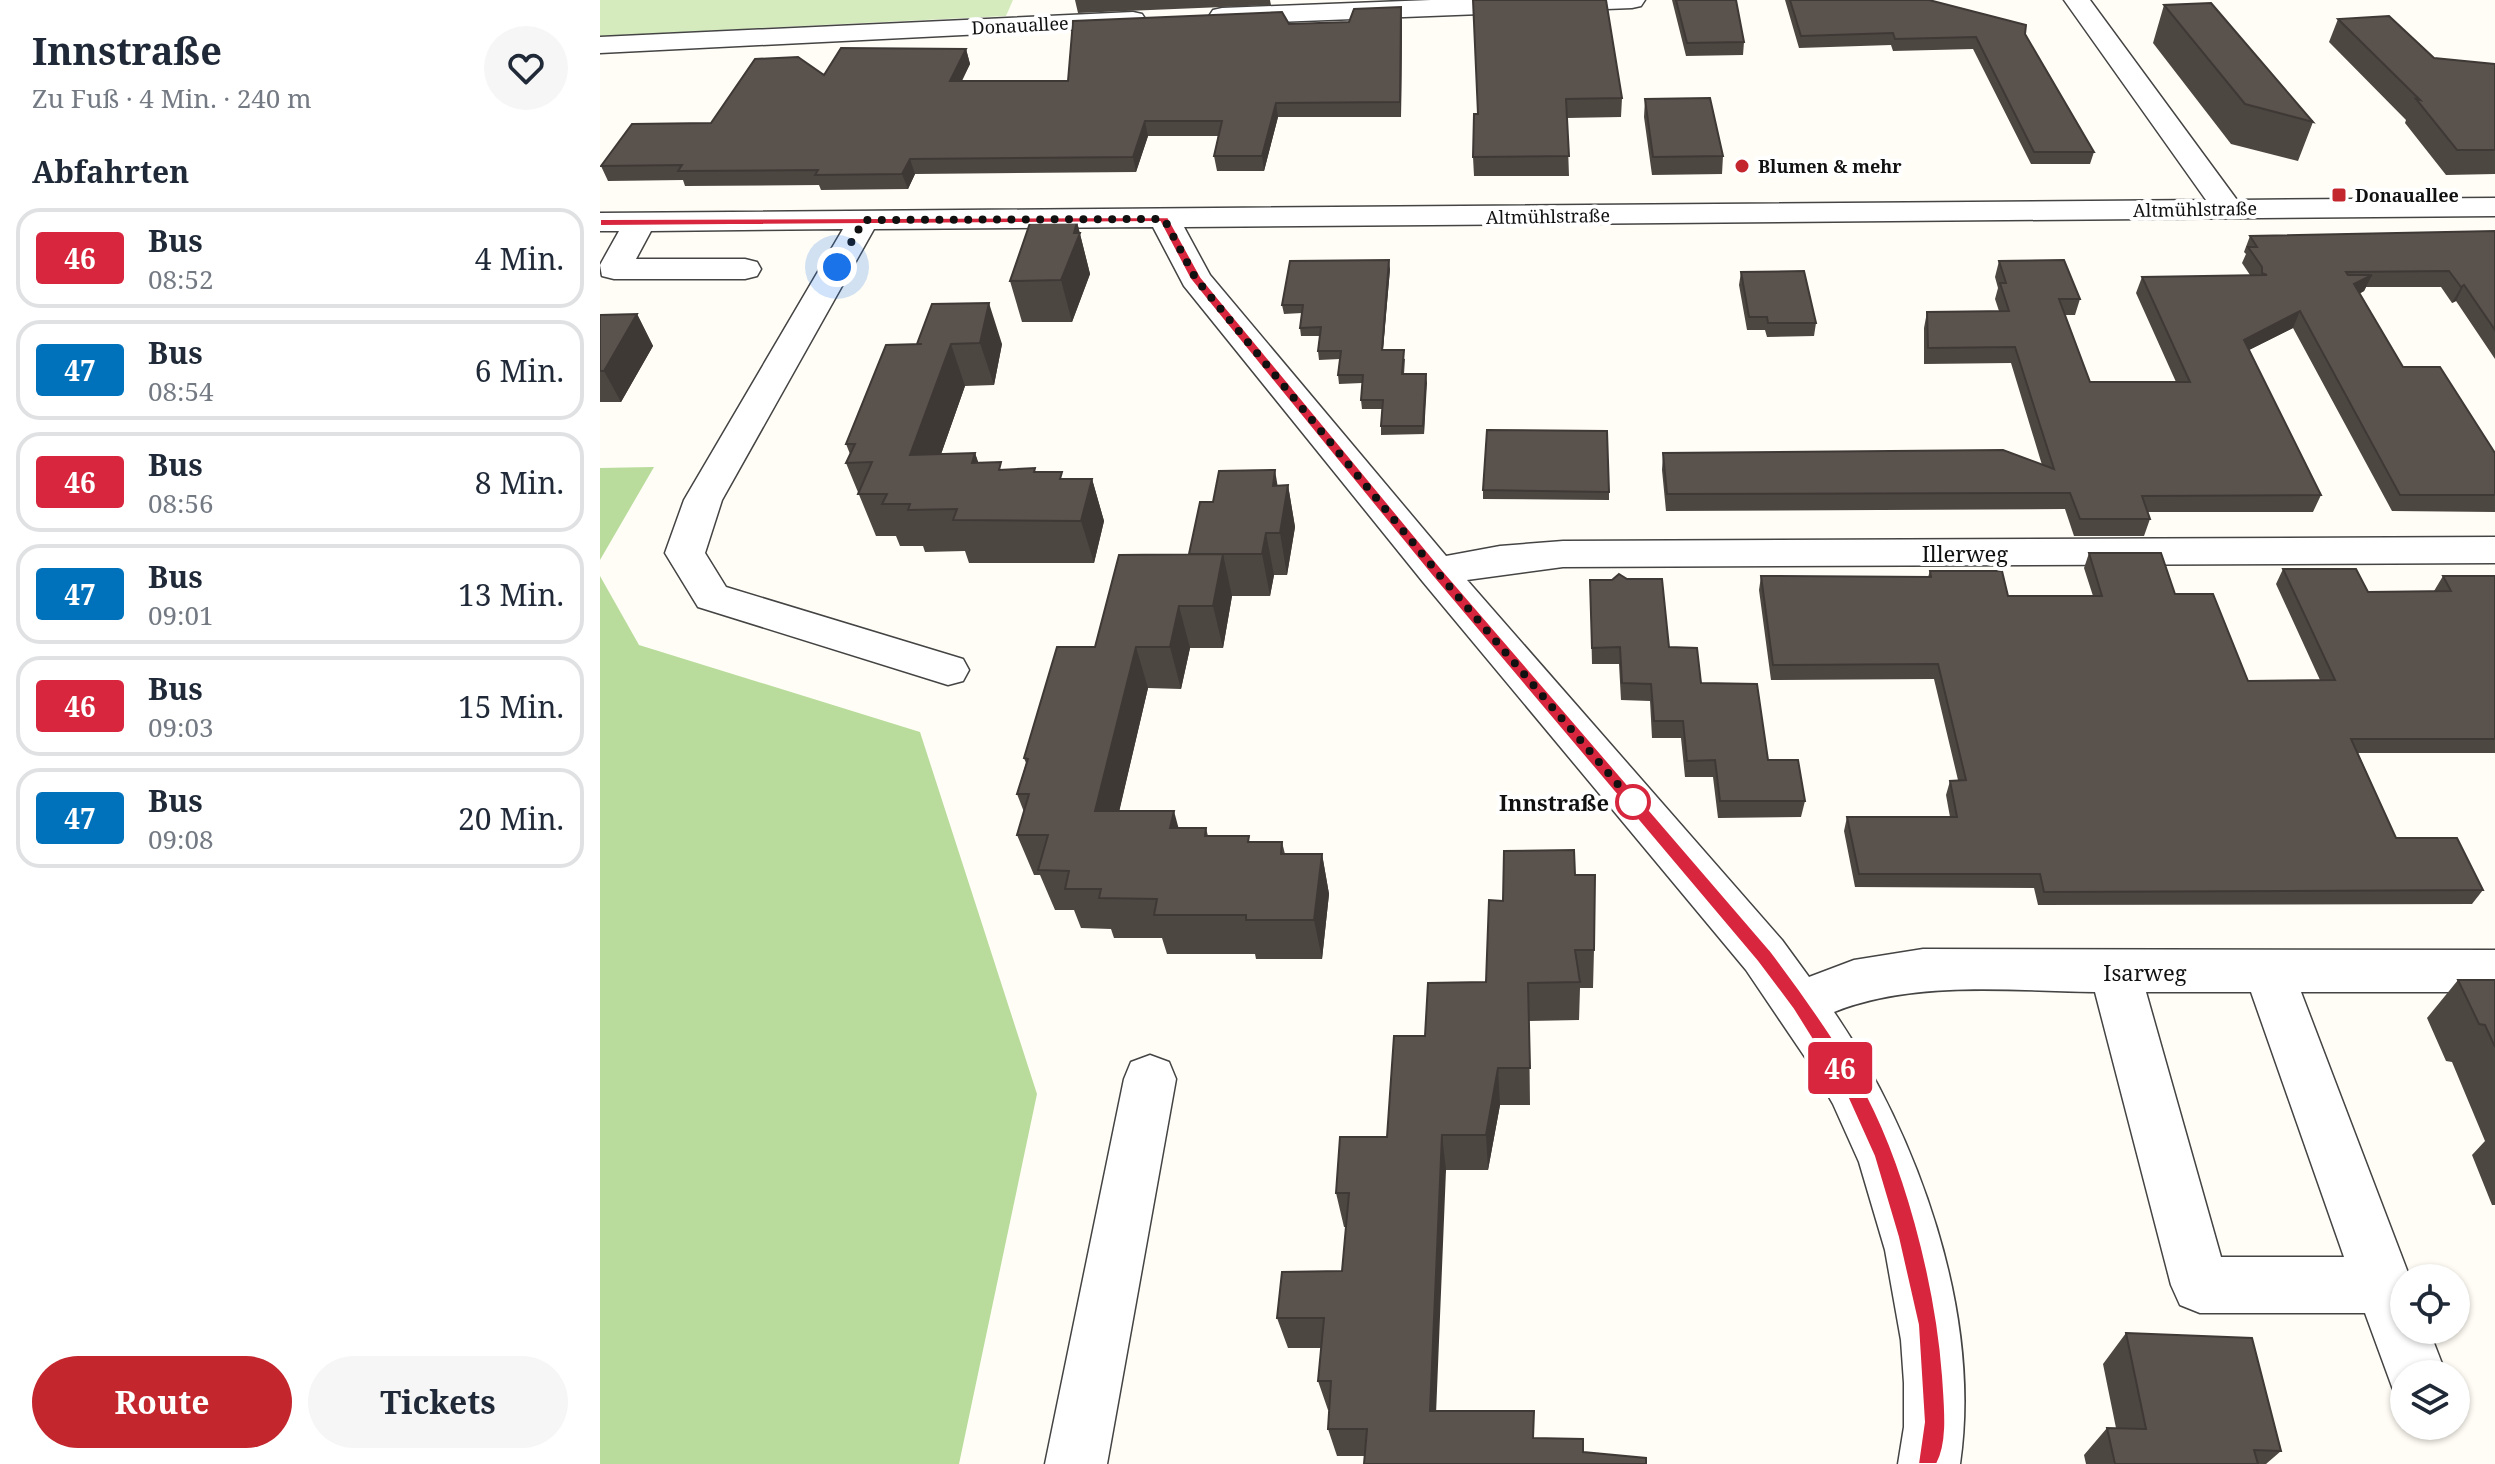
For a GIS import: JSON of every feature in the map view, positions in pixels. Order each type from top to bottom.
[{"type":"street","points":[[1201,17],[1632,0]]},
{"type":"street","points":[[2077,0],[2228,209]]},
{"type":"street","name":"Donauallee","points":[[600,45],[1156,19]]},
{"type":"street","name":"Altmühlstraße","points":[[600,222],[2495,207]]},
{"type":"street","points":[[1164,219],[1196,279],[1437,572],[1764,955],[1853,1088],[1884,1156],[1929,1325],[1935,1422],[1929,1464]]},
{"type":"street","points":[[864,220],[703,500],[685,553],[712,597],[948,670]]},
{"type":"street","points":[[640,222],[614,269],[745,269]]},
{"type":"street","name":"Illerweg","points":[[1437,572],[1500,560],[1563,554],[2489,561]]},
{"type":"street","name":"Isarweg","points":[[1799,1003],[1854,982],[1923,970],[2495,971]]},
{"type":"street","points":[[2115,972],[2200,1285],[2381,1285]]},
{"type":"street","points":[[2269,973],[2410,1360]]},
{"type":"street","points":[[1076,1464],[1150,1079]]},
{"type":"green space","points":[[600,0],[1013,0],[1006,16],[600,36]]},
{"type":"green space","points":[[654,467],[600,560],[600,468]]},
{"type":"green space","points":[[600,576],[639,645],[920,732],[1037,1094],[959,1464],[600,1464]]},
{"type":"building","points":[[1473,0],[1606,0],[1622,98],[1566,99],[1569,156],[1473,157],[1474,114],[1478,114]]},
{"type":"building","points":[[1676,0],[1736,0],[1744,42],[1687,43]]},
{"type":"building","points":[[1790,0],[1929,0],[2026,25],[2025,34],[2094,152],[2034,152],[1976,37],[1895,39],[1893,33],[1801,36]]},
{"type":"building","points":[[2211,3],[2313,122],[2245,104],[2164,5]]},
{"type":"building","points":[[1401,7],[1400,102],[1276,103],[1262,156],[1214,156],[1222,121],[1145,121],[1133,157],[910,159],[902,174],[815,175],[818,170],[678,171],[682,165],[601,166],[632,124],[711,123],[755,59],[798,57],[824,75],[841,48],[966,49],[950,81],[1068,81],[1073,21],[1282,12],[1289,24],[1349,22],[1354,9]]},
{"type":"building","points":[[2389,16],[2434,58],[2495,64],[2495,150],[2457,150],[2416,99],[2420,100],[2338,19]]},
{"type":"building","points":[[1710,98],[1723,156],[1653,157],[1645,99]]},
{"type":"building","points":[[1077,222],[1074,233],[1080,233],[1061,280],[1010,281],[1030,223]]},
{"type":"building","points":[[2495,231],[2495,330],[2464,285],[2461,287],[2449,271],[2346,272],[2348,275],[2372,275],[2354,284],[2403,367],[2440,367],[2495,453],[2495,495],[2400,495],[2300,311],[2244,340],[2321,495],[2142,496],[2150,519],[2080,519],[2070,493],[1667,494],[1663,453],[2003,450],[2054,469],[2015,347],[1928,348],[1927,312],[2009,311],[2000,283],[2006,283],[1999,261],[2064,260],[2080,299],[2059,299],[2090,382],[2190,382],[2142,277],[2267,275],[2262,273],[2262,267],[2248,247],[2257,247],[2250,236]]},
{"type":"building","points":[[1389,260],[1382,350],[1404,350],[1402,374],[1426,374],[1423,426],[1381,426],[1383,400],[1361,400],[1363,375],[1338,375],[1341,351],[1318,351],[1321,327],[1300,328],[1303,305],[1282,305],[1290,261]]},
{"type":"building","points":[[1804,271],[1816,323],[1768,323],[1767,317],[1749,317],[1741,272]]},
{"type":"building","points":[[989,303],[980,343],[951,344],[910,455],[975,453],[972,463],[1001,462],[999,470],[1035,468],[1034,472],[1062,472],[1060,479],[1092,479],[1081,521],[953,520],[957,509],[908,510],[910,504],[882,504],[887,494],[858,494],[872,462],[846,463],[855,444],[846,444],[886,345],[922,344],[917,344],[932,304]]},
{"type":"building","points":[[637,314],[604,371],[600,371],[600,315]]},
{"type":"building","points":[[1487,430],[1607,431],[1609,492],[1483,490]]},
{"type":"building","points":[[1275,470],[1273,486],[1288,485],[1280,533],[1266,533],[1262,554],[1223,554],[1213,606],[1179,606],[1170,647],[1136,647],[1095,811],[1174,811],[1170,828],[1206,828],[1205,836],[1249,836],[1248,842],[1282,842],[1281,854],[1322,854],[1314,920],[1246,920],[1246,915],[1154,915],[1157,899],[1099,898],[1101,889],[1065,889],[1069,871],[1038,870],[1048,835],[1017,835],[1029,794],[1017,794],[1028,759],[1024,758],[1057,647],[1095,647],[1119,555],[1222,554],[1189,554],[1200,502],[1213,502],[1219,471]]},
{"type":"building","points":[[2089,553],[2161,553],[2175,594],[2213,594],[2248,681],[2335,680],[2283,569],[2356,569],[2368,592],[2451,591],[2443,576],[2495,576],[2495,739],[2351,739],[2396,838],[2457,838],[2483,890],[2044,892],[2040,874],[1859,874],[1847,817],[1957,817],[1950,781],[1966,780],[1938,664],[1773,665],[1761,576],[1931,577],[1930,571],[2002,571],[2008,596],[2102,596]]},
{"type":"building","points":[[1619,574],[1627,579],[1662,579],[1669,647],[1697,648],[1701,683],[1757,684],[1768,760],[1798,760],[1805,801],[1720,801],[1715,760],[1687,761],[1683,721],[1654,721],[1651,684],[1622,683],[1620,647],[1592,648],[1590,580],[1612,580]]},
{"type":"building","points":[[1574,850],[1575,875],[1595,875],[1594,950],[1575,950],[1580,982],[1528,983],[1530,1068],[1498,1068],[1486,1135],[1442,1135],[1430,1411],[1534,1411],[1533,1438],[1583,1439],[1583,1452],[1646,1458],[1646,1464],[1364,1464],[1367,1429],[1328,1429],[1331,1381],[1318,1381],[1324,1318],[1277,1318],[1282,1272],[1342,1271],[1349,1193],[1336,1193],[1340,1137],[1387,1137],[1394,1036],[1425,1036],[1428,983],[1486,982],[1489,900],[1503,901],[1504,851]]},
{"type":"building","points":[[2458,980],[2495,980],[2495,1047],[2485,1025],[2479,1024]]},
{"type":"building","points":[[2126,1333],[2252,1338],[2281,1451],[2254,1450],[2258,1464],[2115,1464],[2107,1428],[2146,1429]]},
{"type":"bus line","name":"46","points":[[600,222],[1164,219],[1196,279],[1437,572],[1764,955],[1853,1088],[1884,1156],[1929,1325],[1935,1422],[1929,1464]]},
{"type":"place","name":"Blumen & mehr","points":[[1742,166]]},
{"type":"place","name":"Donauallee","points":[[2339,195]]},
{"type":"place","name":"Innstraße","points":[[1633,802]]},
{"type":"route","points":[[837,267],[864,220],[1164,219],[1196,279],[1437,572],[1633,802]]}]
